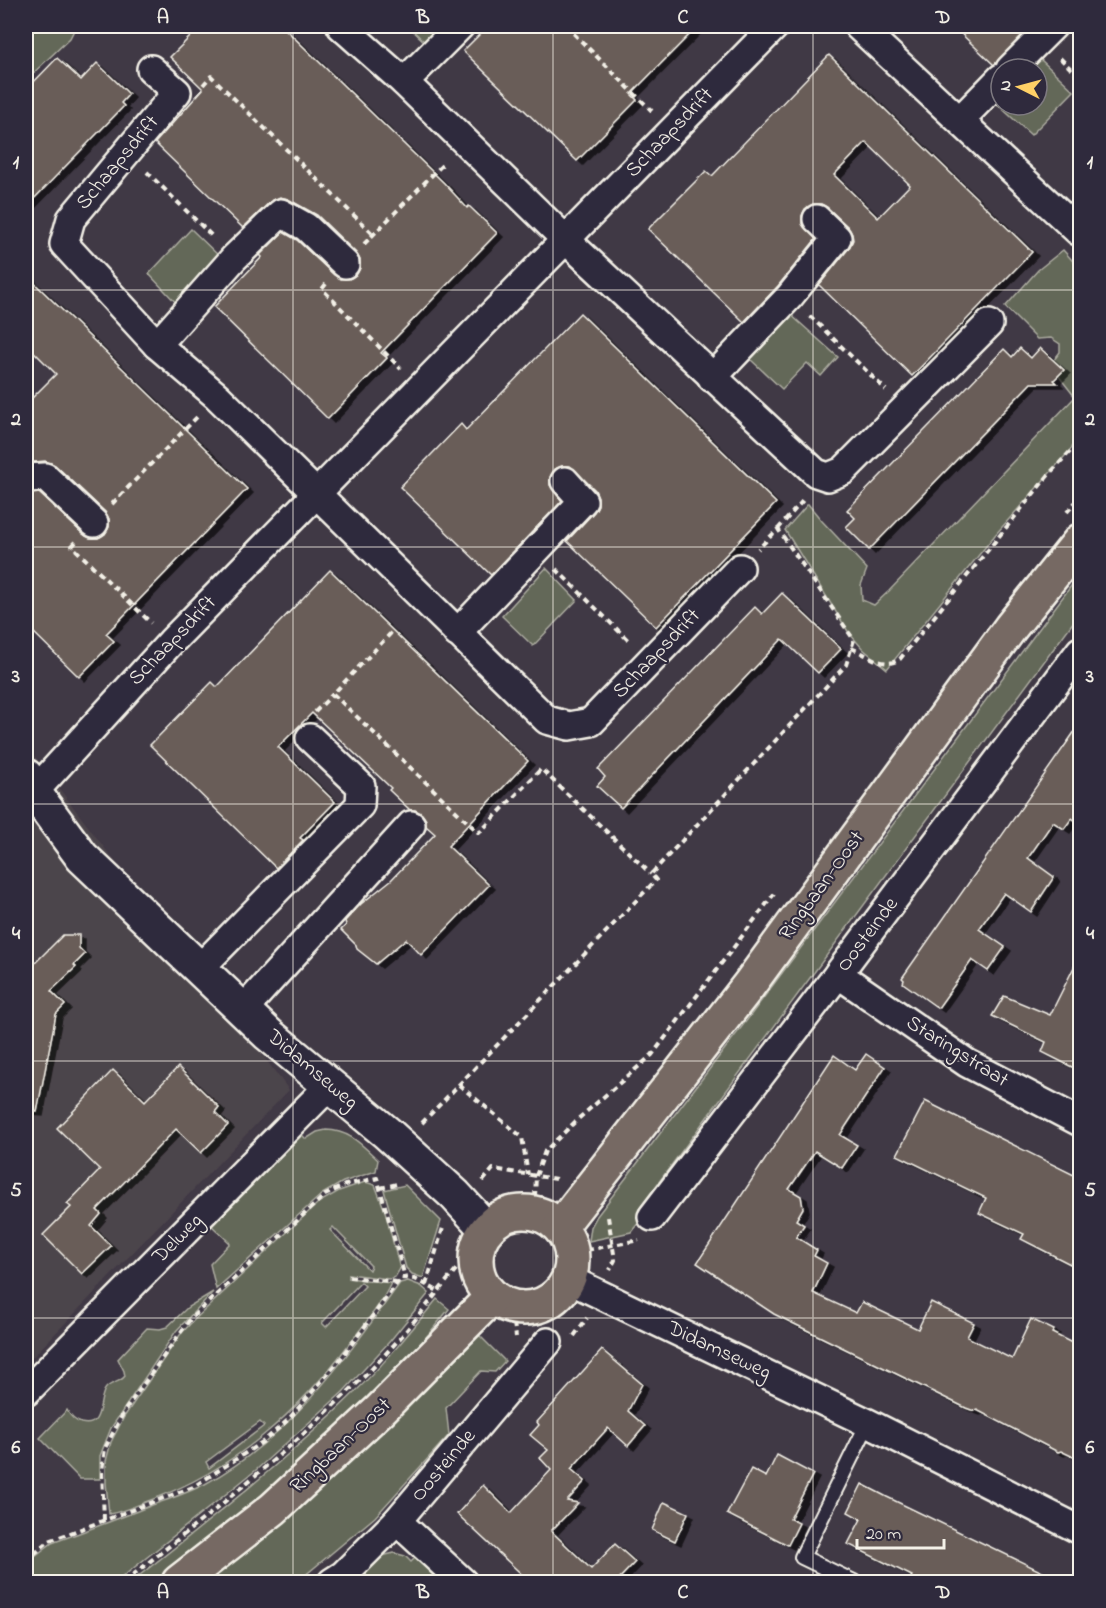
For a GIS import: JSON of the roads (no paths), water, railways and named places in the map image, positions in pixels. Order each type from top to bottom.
[{"type":"main road","name":"Ringbaan-Oost","points":[[565,1221],[749,985],[1011,627],[1073,527]]},
{"type":"main road","points":[[518,1211],[536,1212],[554,1221],[565,1221],[576,1283],[545,1304],[531,1308],[514,1308],[487,1303],[478,1276],[476,1259],[481,1224],[518,1211]]},
{"type":"main road","name":"Ringbaan-Oost","points":[[179,1582],[273,1509],[380,1410],[487,1303]]},
{"type":"street","points":[[342,26],[404,82],[565,240],[816,472],[828,477],[843,471],[989,324]]},
{"type":"street","points":[[404,82],[460,26]]},
{"type":"street","name":"Schaapsdrift","points":[[30,784],[775,26]]},
{"type":"street","points":[[858,26],[1078,231],[1080,229]]},
{"type":"street","points":[[1022,57],[1053,26]]},
{"type":"street","name":"Schaapsdrift","points":[[151,69],[177,92],[71,219],[64,244],[157,345],[217,396],[547,720],[569,726],[591,722],[741,568]]},
{"type":"street","points":[[960,120],[989,90]]},
{"type":"street","points":[[157,345],[234,258],[282,213],[306,227],[345,264]]},
{"type":"street","points":[[712,378],[790,296],[837,238],[817,219]]},
{"type":"street","points":[[26,480],[45,477],[94,523]]},
{"type":"street","points":[[457,633],[583,501],[566,482]]},
{"type":"street","name":"Oosteinde","points":[[652,1217],[1080,651]]},
{"type":"street","points":[[199,969],[360,806],[361,786],[310,738]]},
{"type":"street","name":"Didamseweg","points":[[30,784],[82,857],[268,1034],[402,1147],[465,1204],[481,1224]]},
{"type":"street","points":[[243,1010],[411,825]]},
{"type":"street","name":"Staringstraat","points":[[838,974],[967,1063],[1080,1122]]},
{"type":"street","name":"Delweg","points":[[26,1392],[330,1085]]},
{"type":"street","name":"Didamseweg","points":[[576,1283],[868,1423],[1080,1530]]},
{"type":"street","name":"Oosteinde","points":[[332,1582],[343,1575],[397,1521],[548,1342]]},
{"type":"street","points":[[397,1521],[463,1582]]},
{"type":"lane","points":[[854,1582],[802,1557],[868,1423]]}]
